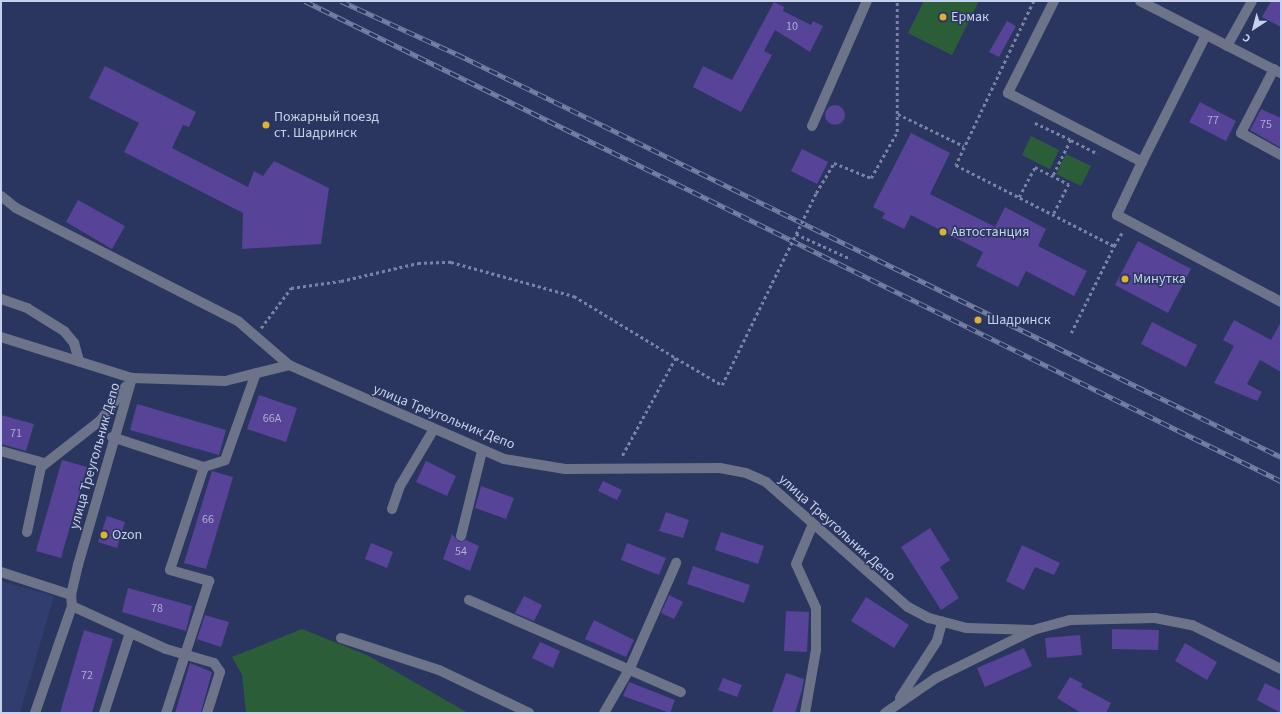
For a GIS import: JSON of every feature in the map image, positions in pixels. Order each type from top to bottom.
[{"type":"street","points":[[812,126],[868,1]]},
{"type":"street","points":[[1054,1],[1008,93],[1142,162]]},
{"type":"street","points":[[1140,1],[1277,71],[1240,133],[1281,155]]},
{"type":"street","points":[[1227,46],[1252,1]]},
{"type":"street","points":[[1206,35],[1117,215],[1281,302]]},
{"type":"street","points":[[1,196],[16,208],[238,321],[289,365]]},
{"type":"street","points":[[1,299],[27,308],[64,331],[74,343],[79,361]]},
{"type":"street","points":[[1,337],[132,378],[101,420],[44,463],[27,532]]},
{"type":"street","name":"улица Треугольник Депо","points":[[72,606],[71,594],[112,437],[132,378],[225,381],[289,365],[482,451],[504,459],[565,470],[614,472],[714,467],[746,473],[766,482],[884,590],[908,607],[942,622],[1001,632],[1033,630]]},
{"type":"street","points":[[112,437],[204,467],[225,460],[256,373]]},
{"type":"street","points":[[392,509],[400,486],[434,429]]},
{"type":"street","points":[[1,451],[44,463]]},
{"type":"street","points":[[461,536],[482,451]]},
{"type":"street","points":[[166,713],[184,652],[210,581],[170,570],[204,467]]},
{"type":"street","points":[[805,713],[816,650],[816,608],[796,564],[813,524]]},
{"type":"street","points":[[604,713],[630,668],[676,563]]},
{"type":"street","points":[[1,572],[71,594]]},
{"type":"street","points":[[469,600],[630,668],[681,692]]},
{"type":"street","points":[[35,713],[72,606],[166,649],[184,652],[214,663],[220,672],[207,713]]},
{"type":"street","points":[[885,713],[897,702],[936,678],[1033,630],[1070,620],[1155,618],[1192,626],[1281,669]]},
{"type":"street","points":[[897,702],[937,641],[942,622]]},
{"type":"street","points":[[104,713],[130,633]]},
{"type":"street","points":[[341,638],[440,670],[529,713]]},
{"type":"path","points":[[256,336],[291,288],[341,281],[418,263],[450,262],[574,296],[722,385],[816,194],[834,163],[866,179],[875,175],[898,128],[897,1]]},
{"type":"path","points":[[1034,1],[956,164],[1114,246]]},
{"type":"path","points":[[898,114],[964,146]]},
{"type":"path","points":[[1035,123],[1098,154]]},
{"type":"path","points":[[1053,176],[1071,140]]},
{"type":"path","points":[[1019,197],[1035,167],[1069,184],[1054,214]]},
{"type":"path","points":[[1071,333],[1128,221]]},
{"type":"path","points":[[796,234],[851,259]]},
{"type":"path","points":[[614,472],[676,358]]},
{"type":"shaded area","points":[[1,581],[54,596],[20,713],[1,713]]},
{"type":"green space","name":"Ермак","points":[[924,1],[979,1],[952,55],[908,33]]},
{"type":"green space","points":[[1031,136],[1059,150],[1050,169],[1022,155]]},
{"type":"green space","points":[[1066,154],[1091,166],[1081,186],[1056,174]]},
{"type":"green space","points":[[302,629],[367,655],[468,713],[246,713],[242,675],[232,657]]},
{"type":"building","points":[[1271,1],[1281,1],[1281,27],[1262,17]]},
{"type":"building","points":[[774,2],[784,7],[783,11],[811,25],[813,21],[823,26],[810,52],[775,30],[764,51],[772,55],[741,112],[693,87],[703,66],[732,80]]},
{"type":"building","points":[[1007,21],[1016,26],[999,57],[989,52]]},
{"type":"building","points":[[105,66],[196,112],[189,127],[183,125],[172,148],[248,187],[254,171],[263,176],[274,161],[329,188],[321,244],[242,249],[243,213],[124,152],[139,123],[89,98]]},
{"type":"building","points":[[1200,102],[1236,121],[1226,141],[1189,122]]},
{"type":"building","points":[[835,105],[842,108],[845,115],[842,122],[835,125],[828,122],[825,115],[828,108]]},
{"type":"building","points":[[1261,109],[1281,118],[1281,148],[1250,130]]},
{"type":"building","name":"Шадринск","points":[[911,133],[950,153],[930,194],[995,227],[1005,207],[1046,229],[1038,246],[1087,271],[1074,296],[1026,271],[1018,287],[976,266],[983,252],[911,215],[904,229],[882,218],[885,213],[873,207]]},
{"type":"building","points":[[802,149],[828,162],[817,184],[791,171]]},
{"type":"building","points":[[78,200],[125,226],[112,249],[66,222]]},
{"type":"building","points":[[1138,241],[1191,269],[1168,313],[1115,285]]},
{"type":"building","points":[[1234,320],[1271,340],[1281,322],[1281,372],[1260,360],[1247,384],[1262,392],[1257,401],[1214,383],[1234,346],[1223,340]]},
{"type":"building","points":[[1152,322],[1197,345],[1186,367],[1141,344]]},
{"type":"building","points":[[259,395],[297,408],[286,442],[247,429]]},
{"type":"building","points":[[137,404],[226,430],[219,455],[130,430]]},
{"type":"building","points":[[1,415],[34,424],[26,451],[1,444]]},
{"type":"building","points":[[62,460],[87,467],[61,558],[36,551]]},
{"type":"building","points":[[426,461],[456,476],[447,496],[416,482]]},
{"type":"building","points":[[212,471],[233,477],[206,569],[184,563]]},
{"type":"building","points":[[603,481],[622,490],[617,500],[598,491]]},
{"type":"building","points":[[481,486],[514,498],[506,519],[475,508]]},
{"type":"building","points":[[666,512],[689,520],[683,538],[659,531]]},
{"type":"building","points":[[107,516],[125,522],[117,548],[98,542]]},
{"type":"building","points":[[930,528],[950,560],[940,567],[959,598],[941,610],[901,547]]},
{"type":"building","points":[[721,532],[764,546],[758,564],[715,550]]},
{"type":"building","points":[[452,534],[459,542],[466,540],[479,546],[470,571],[443,559]]},
{"type":"building","points":[[371,543],[393,552],[387,568],[365,559]]},
{"type":"building","points":[[627,543],[666,558],[659,575],[621,560]]},
{"type":"building","points":[[1022,545],[1060,563],[1054,575],[1035,567],[1024,590],[1006,581]]},
{"type":"building","points":[[693,566],[750,585],[744,603],[687,584]]},
{"type":"building","points":[[128,588],[192,606],[186,631],[122,612]]},
{"type":"building","points":[[669,595],[683,602],[674,619],[661,613]]},
{"type":"building","points":[[524,596],[542,605],[534,621],[515,613]]},
{"type":"building","points":[[866,597],[909,625],[894,648],[851,621]]},
{"type":"building","points":[[786,611],[809,612],[807,652],[784,651]]},
{"type":"building","points":[[205,615],[229,622],[221,647],[197,639]]},
{"type":"building","points":[[594,620],[634,640],[626,657],[585,639]]},
{"type":"building","points":[[1112,629],[1159,630],[1158,650],[1112,649]]},
{"type":"building","points":[[84,630],[113,639],[92,713],[60,713]]},
{"type":"building","points":[[1080,635],[1082,655],[1047,658],[1045,638]]},
{"type":"building","points":[[540,642],[560,651],[553,668],[532,658]]},
{"type":"building","points":[[1185,643],[1217,662],[1207,680],[1175,661]]},
{"type":"building","points":[[1024,648],[1032,666],[985,687],[977,668]]},
{"type":"building","points":[[190,663],[212,672],[201,712],[175,713]]},
{"type":"building","points":[[786,673],[804,679],[795,713],[772,713]]},
{"type":"building","points":[[1070,677],[1083,684],[1081,687],[1111,703],[1106,713],[1081,713],[1057,698]]},
{"type":"building","points":[[723,678],[742,685],[737,697],[718,690]]},
{"type":"building","points":[[629,682],[675,700],[670,713],[623,696]]},
{"type":"building","points":[[1265,683],[1281,691],[1281,713],[1257,700]]},
{"type":"railway","points":[[305,1],[1281,481]]},
{"type":"railway","points":[[341,1],[457,54],[1281,457]]},
{"type":"place","name":"Ермак","points":[[943,17]]},
{"type":"place","name":"Пожарный поезд ст. Шадринск","points":[[266,125]]},
{"type":"place","name":"Автостанция","points":[[943,232]]},
{"type":"place","name":"Минутка","points":[[1125,279]]},
{"type":"place","name":"Шадринск","points":[[978,320]]},
{"type":"place","name":"Ozon","points":[[104,535]]}]
